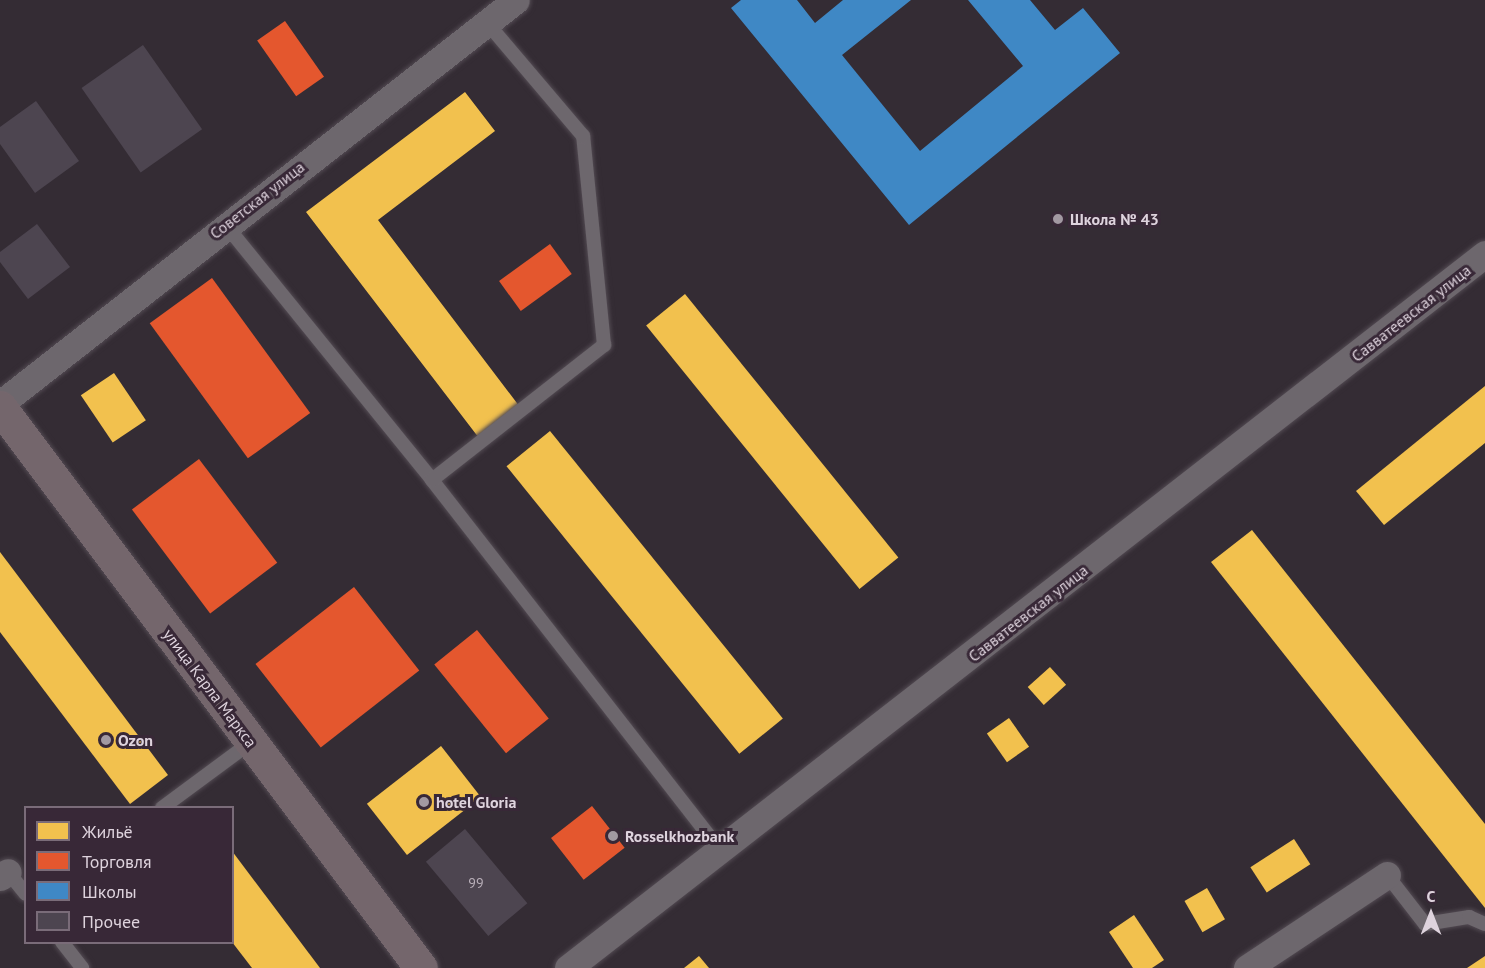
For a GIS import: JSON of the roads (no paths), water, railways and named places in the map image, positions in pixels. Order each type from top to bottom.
[{"type":"highway","name":"улица Карла Маркса","points":[[0,405],[250,743],[421,968]]},
{"type":"street","name":"Советская улица","points":[[0,405],[225,224],[516,0]]},
{"type":"street","name":"Савватеевская улица","points":[[568,968],[1485,254]]},
{"type":"street","points":[[1247,968],[1387,875]]},
{"type":"lane","points":[[432,480],[604,345],[583,136],[487,22]]},
{"type":"lane","points":[[225,224],[432,480],[720,850]]},
{"type":"lane","points":[[163,806],[250,743]]},
{"type":"lane","points":[[4,874],[24,892]]},
{"type":"lane","points":[[1387,875],[1425,924],[1469,917],[1485,924]]},
{"type":"lane","points":[[64,944],[82,968]]},
{"type":"place","name":"Школа № 43","points":[[1058,219]]},
{"type":"place","name":"Ozon","points":[[106,740]]},
{"type":"place","name":"hotel Gloria","points":[[424,802]]},
{"type":"place","name":"Rosselkhozbank","points":[[613,836]]}]
